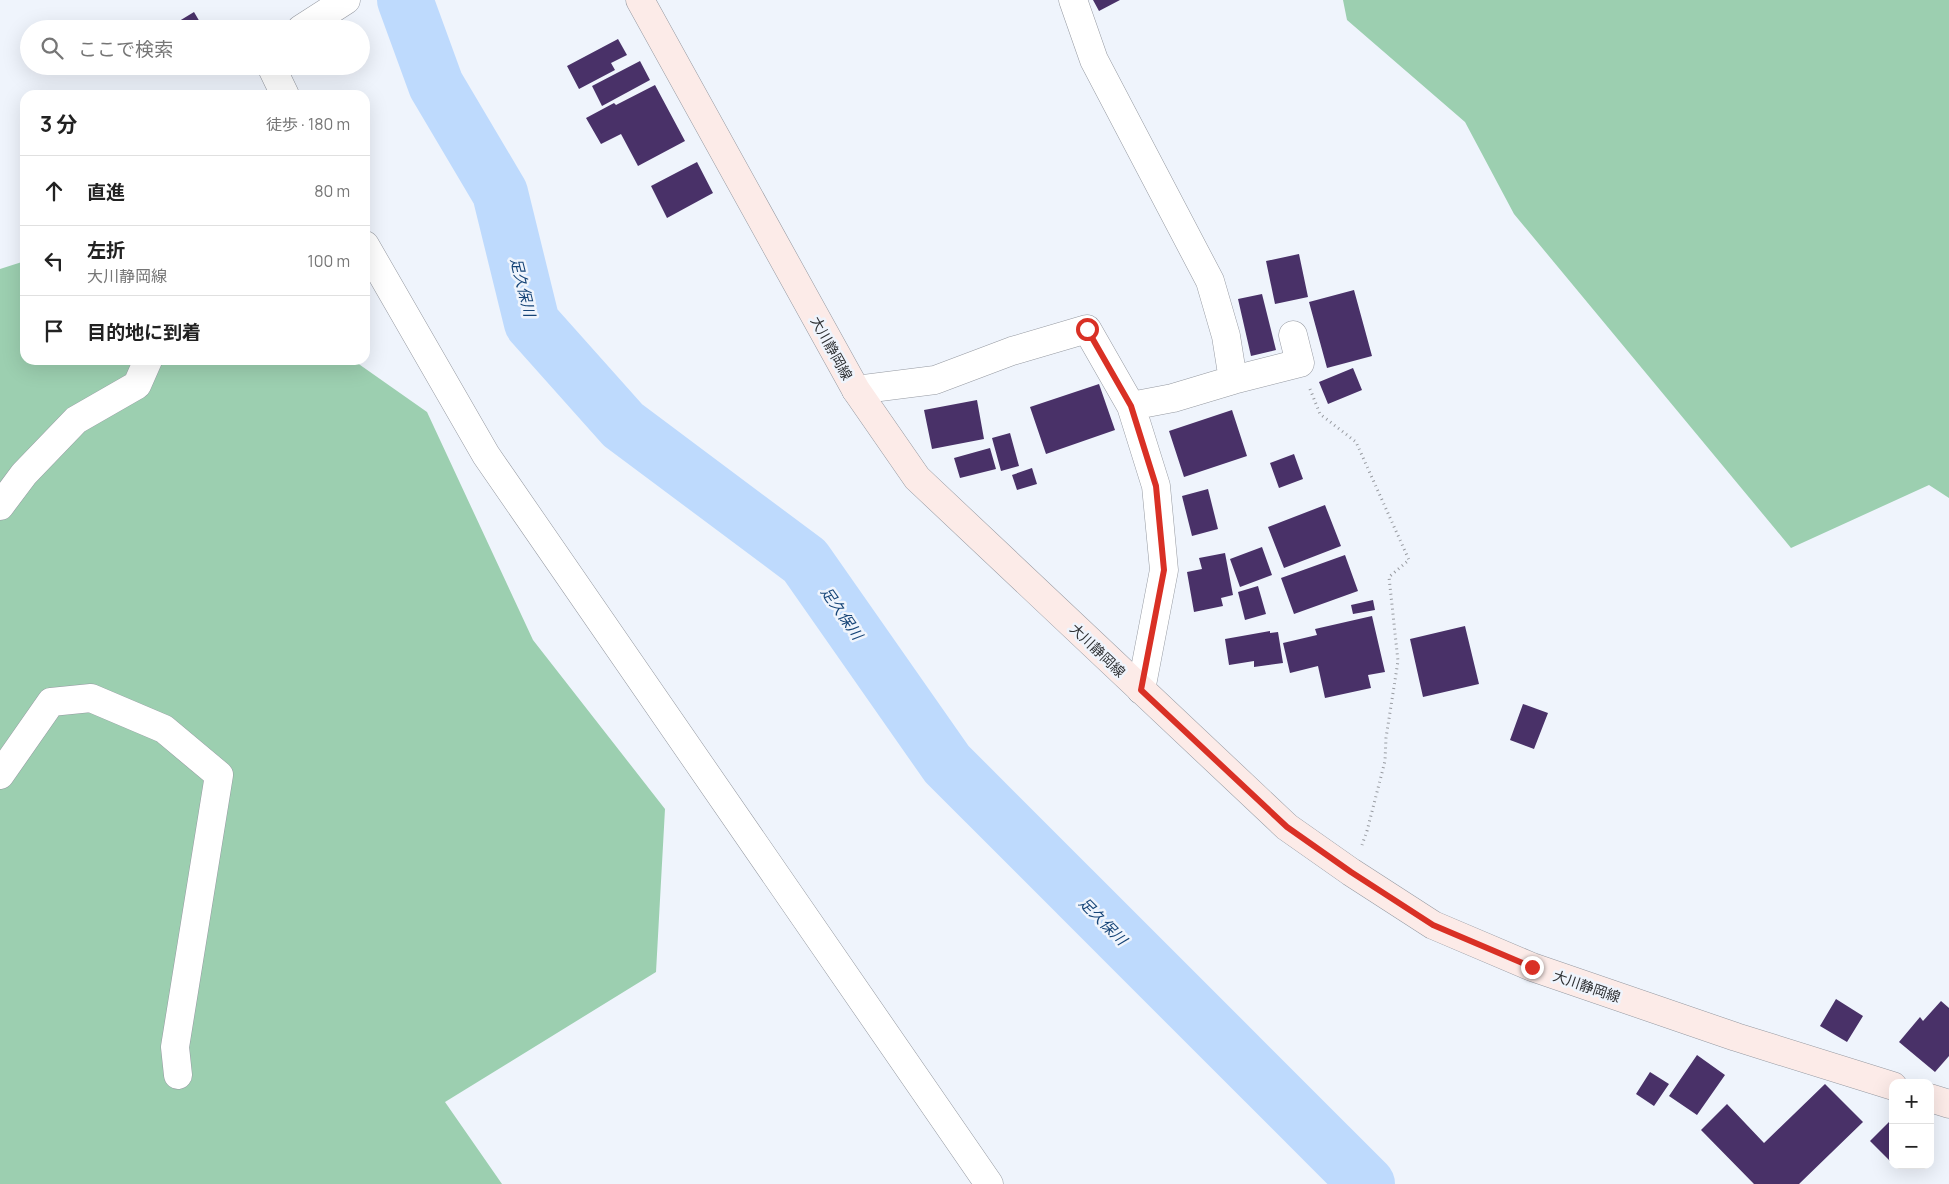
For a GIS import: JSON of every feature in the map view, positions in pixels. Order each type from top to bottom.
[{"type":"main road","name":"大川静岡線","points":[[640,0],[856,390],[917,478],[1287,827],[1351,872],[1433,925],[1532,967],[1736,1037],[1889,1085]]},
{"type":"main road","points":[[1934,1099],[1949,1104]]},
{"type":"street","points":[[315,20],[346,0]]},
{"type":"street","points":[[1073,0],[1094,60],[1210,281],[1226,336],[1233,380]]},
{"type":"street","points":[[275,75],[283,90]]},
{"type":"street","points":[[370,254],[486,455],[989,1184]]},
{"type":"street","points":[[856,390],[935,380],[1012,351],[1087,329],[1131,406],[1156,486],[1164,570],[1141,690]]},
{"type":"street","points":[[1131,406],[1173,398],[1300,363],[1293,335]]},
{"type":"street","points":[[0,506],[24,474],[76,420],[137,385],[146,365]]},
{"type":"street","points":[[0,775],[50,702],[91,698],[164,729],[218,775],[175,1047],[178,1075]]},
{"type":"path","points":[[1300,363],[1320,414],[1356,442],[1409,560],[1389,577],[1398,661],[1386,738],[1385,761],[1368,831],[1351,872]]},
{"type":"green space","points":[[1343,0],[1949,0],[1949,498],[1929,485],[1791,548],[1514,214],[1465,122],[1347,20]]},
{"type":"green space","points":[[20,263],[20,365],[360,365],[427,412],[533,640],[665,809],[656,972],[445,1102],[502,1184],[0,1184],[0,269]]},
{"type":"building","points":[[1093,0],[1120,0],[1099,11]]},
{"type":"building","points":[[194,12],[199,20],[181,20]]},
{"type":"building","points":[[618,39],[627,55],[611,63],[615,70],[579,89],[567,66]]},
{"type":"building","points":[[640,61],[650,80],[602,106],[592,86]]},
{"type":"building","points":[[655,85],[685,141],[638,166],[621,134],[601,144],[586,118]]},
{"type":"building","points":[[697,162],[713,193],[667,218],[651,186]]},
{"type":"building","points":[[1299,254],[1308,297],[1275,304],[1266,261]]},
{"type":"building","points":[[1354,290],[1372,356],[1327,368],[1309,302]]},
{"type":"building","points":[[1262,294],[1276,350],[1251,356],[1238,299]]},
{"type":"building","points":[[1353,368],[1362,390],[1328,404],[1319,382]]},
{"type":"building","points":[[1099,384],[1115,430],[1046,454],[1030,407]]},
{"type":"building","points":[[977,400],[984,439],[932,449],[924,410]]},
{"type":"building","points":[[1232,410],[1247,456],[1184,477],[1169,431]]},
{"type":"building","points":[[1010,433],[1019,466],[1001,471],[992,438]]},
{"type":"building","points":[[990,448],[996,469],[960,478],[954,458]]},
{"type":"building","points":[[1294,454],[1303,479],[1279,488],[1270,463]]},
{"type":"building","points":[[1032,468],[1037,484],[1017,490],[1012,475]]},
{"type":"building","points":[[1208,489],[1218,529],[1192,536],[1182,496]]},
{"type":"building","points":[[1325,505],[1341,546],[1284,568],[1268,527]]},
{"type":"building","points":[[1262,547],[1272,575],[1240,587],[1230,559]]},
{"type":"building","points":[[1225,553],[1233,595],[1221,598],[1223,606],[1194,612],[1187,572],[1202,569],[1199,558]]},
{"type":"building","points":[[1345,555],[1358,591],[1294,614],[1281,578]]},
{"type":"building","points":[[1258,586],[1266,614],[1245,620],[1238,592]]},
{"type":"building","points":[[1373,600],[1375,610],[1353,614],[1351,605]]},
{"type":"building","points":[[1372,616],[1385,672],[1368,675],[1371,688],[1325,698],[1318,666],[1290,673],[1283,643],[1317,635],[1315,629]]},
{"type":"building","points":[[1465,626],[1479,684],[1423,697],[1410,639]]},
{"type":"building","points":[[1270,631],[1270,633],[1278,632],[1283,663],[1254,667],[1254,661],[1229,665],[1225,639]]},
{"type":"building","points":[[1523,704],[1548,713],[1534,749],[1510,740]]},
{"type":"building","points":[[1836,999],[1863,1016],[1847,1042],[1820,1026]]},
{"type":"building","points":[[1941,1001],[1949,1008],[1949,1056],[1935,1072],[1899,1042],[1920,1017],[1923,1021]]},
{"type":"building","points":[[1697,1055],[1725,1075],[1697,1115],[1669,1096]]},
{"type":"building","points":[[1650,1072],[1669,1084],[1654,1106],[1636,1094]]},
{"type":"building","points":[[1825,1084],[1863,1122],[1799,1184],[1754,1184],[1701,1130],[1727,1104],[1764,1143]]},
{"type":"building","points":[[1889,1122],[1889,1160],[1870,1141]]},
{"type":"waterway","name":"足久保川","points":[[405,0],[436,85],[500,193],[532,323],[623,425],[805,561],[947,764],[1367,1184]]},
{"type":"route","points":[[1087,329],[1131,406],[1156,486],[1164,570],[1141,690],[1287,827],[1351,872],[1433,925],[1532,967]]}]
